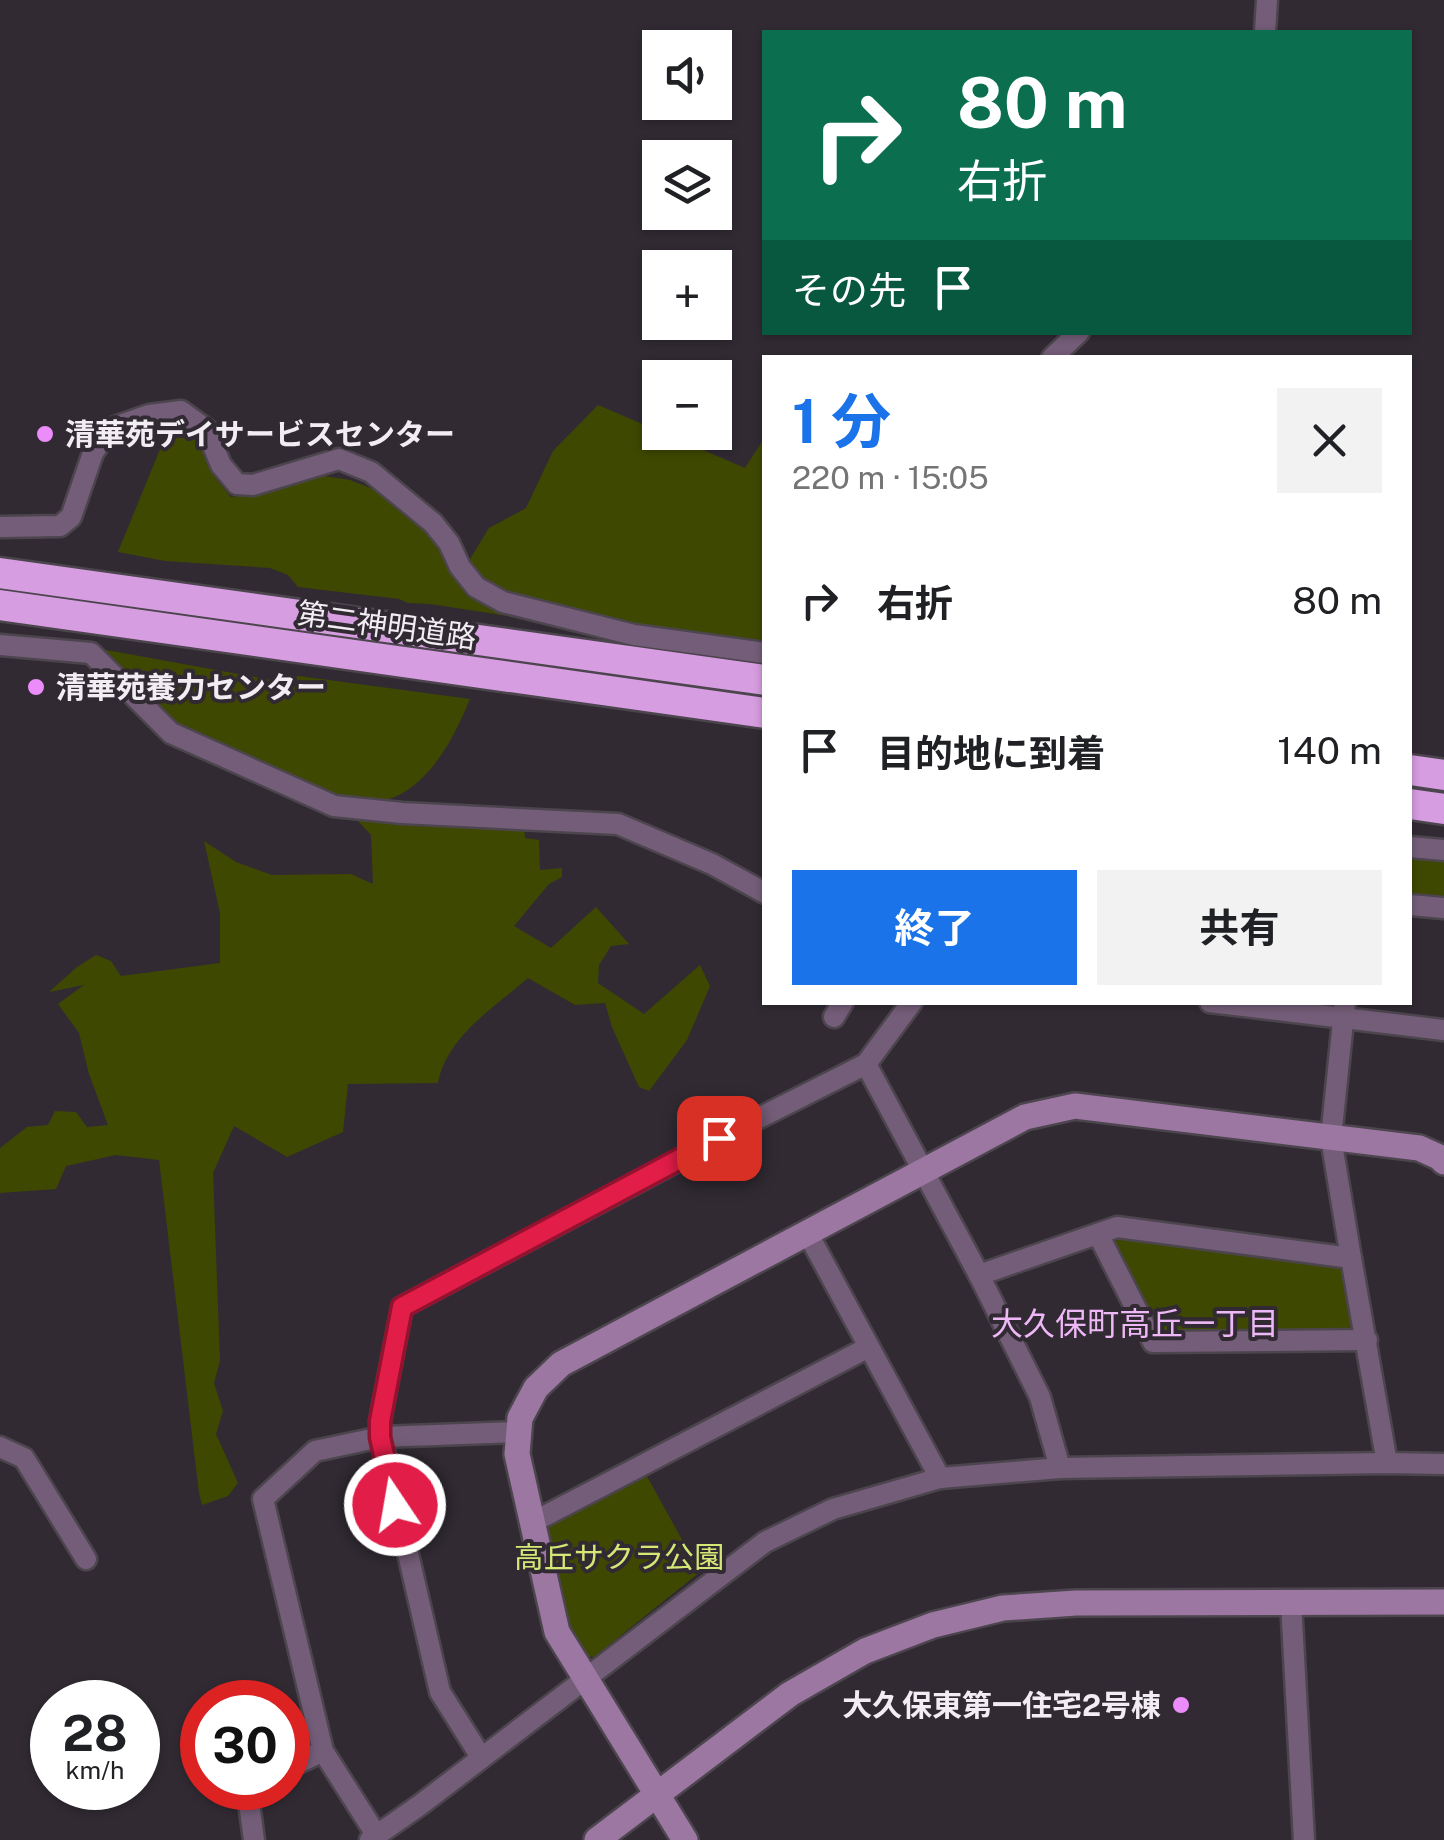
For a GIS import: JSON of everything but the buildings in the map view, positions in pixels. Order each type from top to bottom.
[{"type":"highway","name":"第二神明道路","points":[[0,574],[762,680]]},
{"type":"highway","name":"第二神明道路","points":[[0,606],[762,713]]},
{"type":"highway","points":[[1412,770],[1444,775]]},
{"type":"highway","points":[[1412,804],[1444,808]]},
{"type":"street","points":[[1265,30],[1267,0]]},
{"type":"street","points":[[1055,355],[1076,335]]},
{"type":"street","points":[[0,527],[60,526],[71,517],[93,453],[109,429],[148,415],[181,411],[206,429],[221,466],[238,484],[253,485],[339,459],[371,472],[433,523],[476,587],[503,602],[634,635],[762,654]]},
{"type":"street","points":[[0,645],[91,653],[170,733],[334,806],[618,824],[712,864],[762,891]]},
{"type":"street","points":[[1412,847],[1444,850]]},
{"type":"street","points":[[1412,905],[1444,908]]},
{"type":"street","points":[[481,1757],[440,1692],[380,1437],[402,1307],[866,1064],[910,1005]]},
{"type":"street","points":[[1260,1005],[1344,1010],[1444,1030]]},
{"type":"street","points":[[1344,1010],[1330,1138],[1387,1463]]},
{"type":"street","points":[[866,1064],[1040,1397],[1060,1468]]},
{"type":"street","points":[[685,1840],[556,1632],[516,1454],[520,1418],[536,1388],[562,1364],[1025,1117],[1074,1106],[1419,1148],[1444,1162]]},
{"type":"street","points":[[978,1275],[1117,1227],[1351,1258]]},
{"type":"street","points":[[808,1232],[940,1478]]},
{"type":"street","points":[[1098,1234],[1153,1342],[1366,1340]]},
{"type":"street","points":[[532,1524],[869,1347]]},
{"type":"street","points":[[519,1432],[380,1437],[315,1450],[264,1499],[323,1751],[374,1838],[766,1542],[834,1508],[940,1478],[1060,1468],[1444,1464]]},
{"type":"street","points":[[0,1447],[24,1458],[86,1559]]},
{"type":"street","points":[[1291,1602],[1304,1840]]},
{"type":"street","points":[[597,1840],[790,1694],[866,1652],[933,1625],[1003,1608],[1076,1603],[1444,1602]]},
{"type":"street","points":[[310,1757],[323,1751]]},
{"type":"street","points":[[251,1810],[254,1840]]},
{"type":"green space","points":[[598,405],[642,424],[642,450],[703,450],[745,468],[762,442],[762,646],[656,633],[501,593],[475,572],[470,559],[489,528],[526,508],[553,451]]},
{"type":"green space","points":[[186,423],[201,437],[217,480],[231,497],[324,476],[350,480],[378,491],[398,510],[420,522],[444,553],[466,595],[554,623],[298,587],[288,575],[270,568],[165,561],[118,552],[165,437],[153,425]]},
{"type":"green space","points":[[101,649],[271,680],[299,676],[470,699],[457,729],[428,773],[401,794],[386,800],[351,800],[330,797],[173,723]]},
{"type":"green space","points":[[366,814],[524,826],[525,838],[539,840],[540,870],[562,868],[562,877],[549,884],[514,926],[551,948],[596,907],[629,944],[611,946],[599,965],[598,983],[644,1014],[700,965],[710,986],[687,1040],[649,1091],[639,1087],[605,1003],[575,1005],[528,978],[461,1037],[443,1066],[438,1083],[348,1084],[343,1132],[287,1157],[234,1126],[213,1173],[220,1361],[214,1383],[223,1411],[216,1434],[238,1483],[228,1496],[202,1505],[159,1160],[116,1155],[66,1166],[56,1189],[0,1193],[0,1148],[27,1127],[48,1125],[55,1111],[76,1112],[87,1127],[108,1125],[79,1033],[58,1004],[84,985],[49,992],[77,967],[96,955],[111,961],[121,976],[220,963],[220,913],[204,841],[236,862],[272,875],[351,874],[373,884],[371,835],[357,820]]},
{"type":"green space","points":[[1412,859],[1444,862],[1444,896],[1412,893]]},
{"type":"green space","points":[[1123,1236],[1335,1262],[1345,1276],[1352,1327],[1331,1332],[1174,1334],[1159,1328],[1149,1315],[1115,1242]]},
{"type":"green space","name":"高丘サクラ公園","points":[[644,1471],[700,1572],[594,1657],[585,1656],[564,1620],[542,1531],[547,1523]]},
{"type":"place","name":"清華苑デイサービスセンター","points":[[45,434]]},
{"type":"place","name":"清華苑養力センター","points":[[36,687]]},
{"type":"place","name":"大久保東第一住宅2号棟","points":[[1181,1705]]},
{"type":"district","name":"大久保町高丘一丁目","points":[[1135,1323]]},
{"type":"route","points":[[395,1505],[380,1421],[402,1307],[719,1138]]}]
